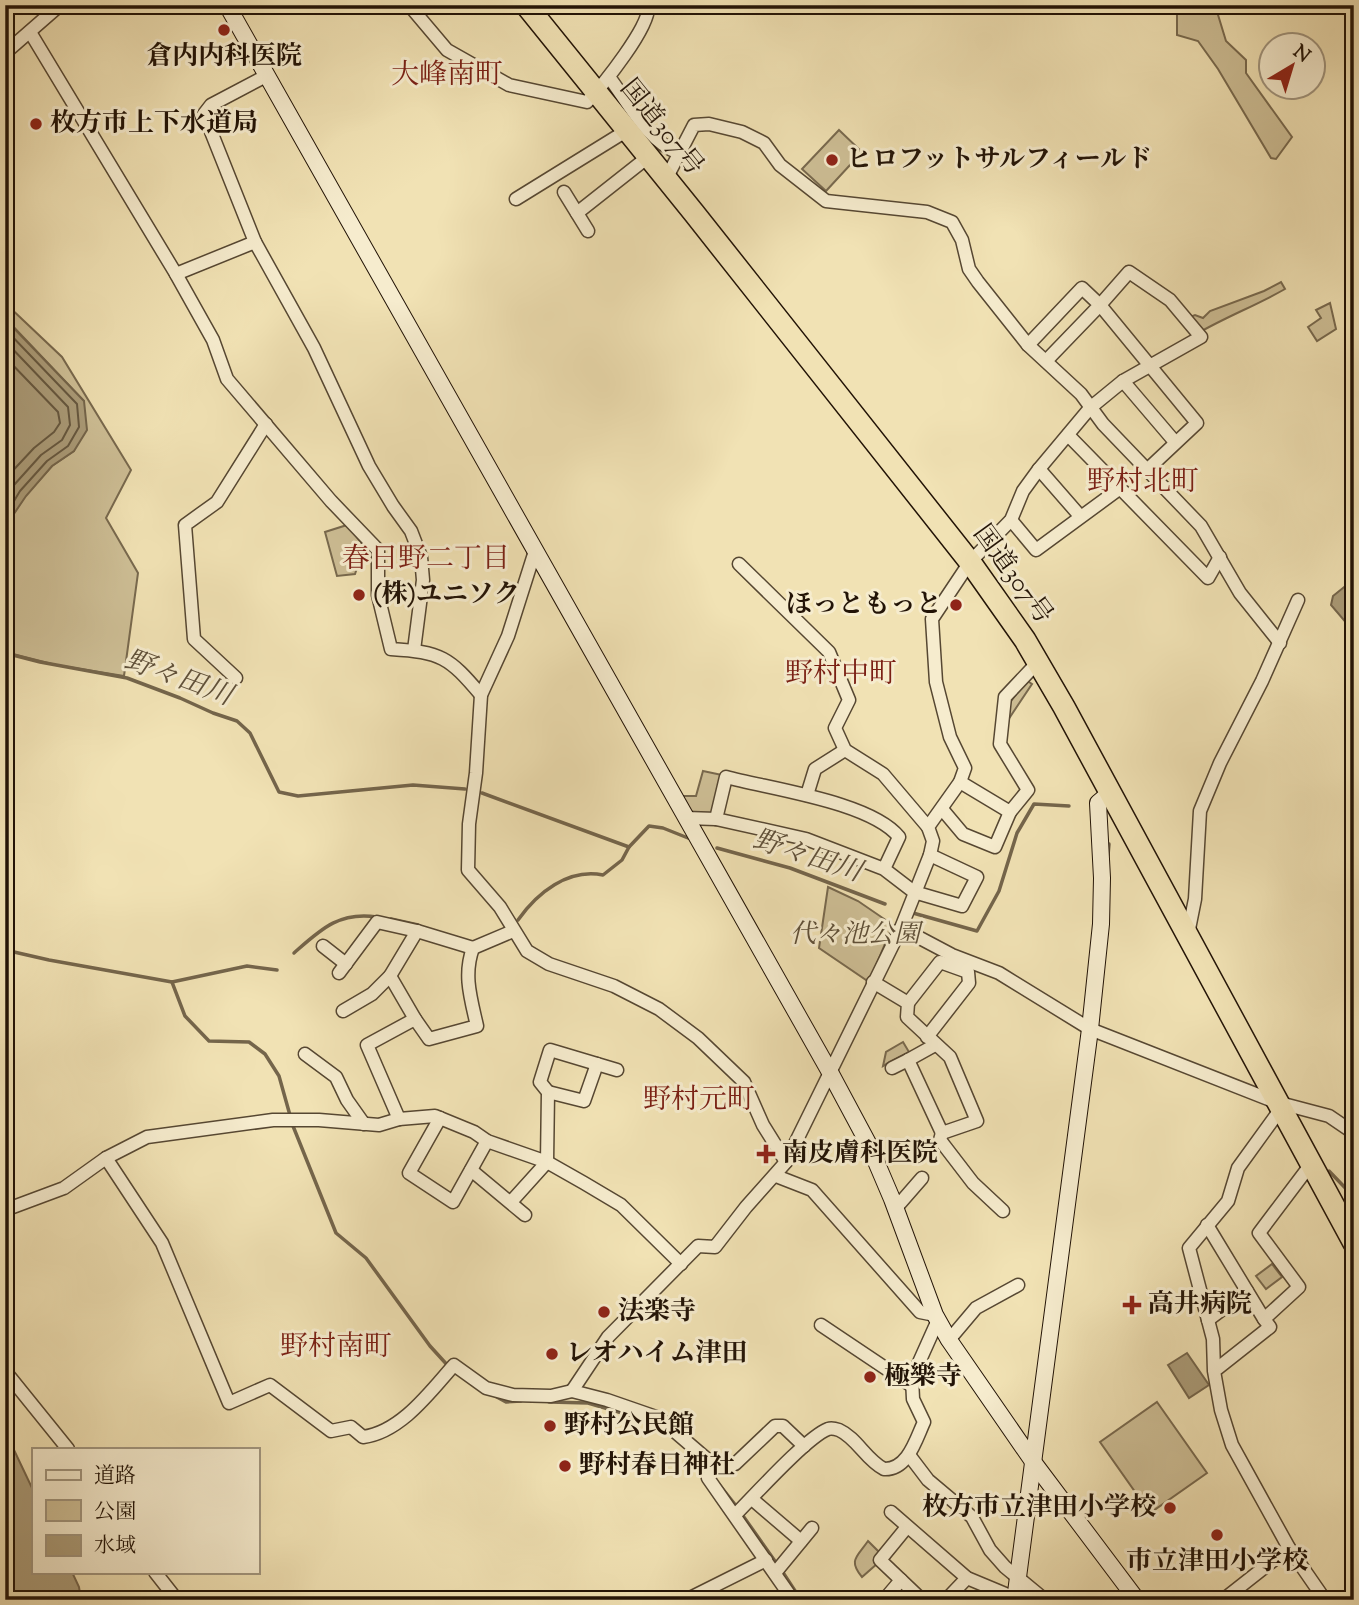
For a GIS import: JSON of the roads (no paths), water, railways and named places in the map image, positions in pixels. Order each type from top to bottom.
[{"type":"highway","name":"国道307号","points":[[526,5],[602,84],[626,131],[970,562],[1025,640],[1188,935],[1275,1113],[1292,1131],[1354,1243]]},
{"type":"street","points":[[5,53],[60,5]]},
{"type":"street","points":[[227,5],[831,1074],[869,1145],[937,1318],[949,1340],[1034,1464],[1137,1600]]},
{"type":"street","points":[[409,5],[447,50],[509,85],[587,102],[643,26],[649,13],[648,5]]},
{"type":"street","points":[[30,32],[176,274],[213,340],[227,379],[331,501],[378,550],[378,595],[391,649],[414,650],[440,656],[462,673],[481,695]]},
{"type":"street","points":[[266,76],[211,105],[204,114],[255,242],[314,348],[369,466],[411,531],[421,557],[423,580],[414,650]]},
{"type":"street","points":[[602,84],[648,131],[671,150],[679,153]]},
{"type":"street","points":[[666,179],[694,125],[709,124],[742,132],[764,143],[780,165],[826,201],[927,212],[952,222],[962,240],[969,269],[1028,345],[1081,394],[1103,424],[1200,526],[1240,593],[1280,643]]},
{"type":"street","points":[[516,199],[626,131]]},
{"type":"street","points":[[577,213],[648,157]]},
{"type":"street","points":[[564,192],[588,231]]},
{"type":"street","points":[[176,274],[255,242]]},
{"type":"street","points":[[929,827],[960,782],[965,768],[950,737],[936,682],[932,619],[970,562],[1011,520],[1023,491],[1039,468],[1090,408],[1123,381],[1200,337],[1170,300],[1129,272],[1046,361]]},
{"type":"street","points":[[1028,345],[1082,288],[1100,305],[1197,423],[1147,469]]},
{"type":"street","points":[[1123,381],[1175,442]]},
{"type":"street","points":[[236,678],[194,639],[185,525],[217,502],[266,424]]},
{"type":"street","points":[[1068,435],[1208,578],[1220,556]]},
{"type":"street","points":[[1039,468],[1080,516]]},
{"type":"street","points":[[1011,520],[1036,550],[1119,489]]},
{"type":"street","points":[[535,551],[508,636],[481,695],[476,773],[469,824],[468,870],[500,906],[527,951],[546,962],[614,986],[659,1009],[698,1038],[744,1082],[763,1125],[786,1162]]},
{"type":"street","points":[[572,1391],[608,1337],[698,1246],[715,1247],[746,1206],[786,1162],[901,928],[933,841],[929,827],[883,774],[845,750],[835,728],[849,700],[829,653],[739,564]]},
{"type":"street","points":[[1188,935],[1195,899],[1200,811],[1298,600]]},
{"type":"street","points":[[942,809],[963,834],[995,847],[1010,812],[1028,790],[1000,744],[1005,697],[1038,662]]},
{"type":"street","points":[[807,795],[815,769],[845,750]]},
{"type":"street","points":[[716,819],[726,777],[846,806],[891,828],[899,837],[884,869]]},
{"type":"street","points":[[960,782],[1010,812]]},
{"type":"street","points":[[891,1512],[967,1578],[1015,1599],[1090,1029],[1101,924],[1102,878],[1098,803],[1110,793]]},
{"type":"street","points":[[686,818],[716,819],[806,839],[884,869],[914,892],[962,906],[977,877],[930,855]]},
{"type":"street","points":[[323,946],[343,969],[377,922],[473,948],[513,931]]},
{"type":"street","points":[[901,928],[952,955],[999,973],[1090,1029],[1275,1113],[1329,1116],[1354,1133]]},
{"type":"street","points":[[343,1011],[372,995],[390,976],[417,931]]},
{"type":"street","points":[[390,976],[429,1039],[477,1026],[467,982],[468,960],[473,948]]},
{"type":"street","points":[[892,1068],[908,1060],[931,1041],[970,983],[968,972],[940,962],[908,1003],[907,1017],[931,1041],[950,1056],[977,1121],[942,1133]]},
{"type":"street","points":[[873,982],[908,1003]]},
{"type":"street","points":[[399,1119],[367,1045],[415,1019]]},
{"type":"street","points":[[597,1064],[584,1101],[548,1092],[540,1082],[550,1050],[597,1064],[617,1070]]},
{"type":"street","points":[[305,1054],[336,1077],[347,1100],[364,1124]]},
{"type":"street","points":[[908,1060],[942,1133],[940,1140],[973,1183],[1003,1211]]},
{"type":"street","points":[[511,1202],[547,1162],[548,1092]]},
{"type":"street","points":[[1275,1113],[1238,1168],[1227,1201],[1189,1248],[1213,1339],[1214,1371],[1232,1445],[1289,1548],[1325,1600]]},
{"type":"street","points":[[5,1210],[64,1188],[106,1158],[146,1138],[290,1120],[379,1125],[399,1119],[435,1116],[474,1132],[488,1141],[547,1162],[621,1205],[681,1264]]},
{"type":"street","points":[[440,1118],[409,1173],[453,1202],[488,1141]]},
{"type":"street","points":[[106,1158],[162,1243],[229,1402],[271,1385],[331,1430],[351,1427],[363,1437],[372,1436],[394,1425],[411,1411],[451,1368],[475,1378],[486,1388],[513,1395],[551,1396],[572,1391],[659,1418],[712,1471]]},
{"type":"street","points":[[1264,1319],[1299,1287],[1259,1233],[1309,1161]]},
{"type":"street","points":[[471,1170],[526,1214]]},
{"type":"street","points":[[776,1176],[812,1190],[920,1312],[937,1318]]},
{"type":"street","points":[[895,1209],[922,1178]]},
{"type":"street","points":[[1207,1225],[1270,1327],[1218,1368]]},
{"type":"street","points":[[949,1340],[976,1308],[1018,1285]]},
{"type":"street","points":[[1208,1320],[1247,1291]]},
{"type":"street","points":[[738,1512],[804,1446],[828,1429],[832,1428],[847,1435],[868,1458],[884,1469],[894,1467],[909,1455],[924,1422],[913,1399],[912,1378],[937,1318]]},
{"type":"street","points":[[821,1325],[912,1386]]},
{"type":"street","points":[[5,1371],[67,1448]]},
{"type":"street","points":[[793,1600],[778,1569],[766,1560],[738,1512],[708,1478],[712,1471],[735,1464],[775,1426],[783,1426],[804,1446]]},
{"type":"street","points":[[909,1455],[928,1480],[972,1517],[990,1550],[1005,1567],[1045,1600]]},
{"type":"street","points":[[752,1499],[801,1541]]},
{"type":"street","points":[[907,1527],[880,1560],[922,1600]]},
{"type":"street","points":[[778,1569],[813,1528]]},
{"type":"street","points":[[1223,1600],[1289,1548]]},
{"type":"street","points":[[686,1600],[766,1560]]},
{"type":"street","points":[[157,1574],[177,1600]]},
{"type":"street","points":[[946,1600],[967,1578]]},
{"type":"street","points":[[884,1600],[901,1580]]},
{"type":"water","points":[[5,319],[84,401],[87,430],[74,451],[52,466],[26,496],[5,527]]},
{"type":"water","points":[[1354,579],[1354,632],[1331,605],[1333,596]]},
{"type":"water","points":[[1187,1353],[1209,1385],[1189,1398],[1168,1365]]},
{"type":"water","points":[[5,1431],[32,1488],[32,1574],[73,1574],[81,1600],[5,1600]]},
{"type":"waterway","name":"野々田川","points":[[5,653],[127,678],[237,721],[250,733],[279,792],[298,796],[413,785],[465,789]]},
{"type":"waterway","name":"野々田川","points":[[482,793],[629,847]]},
{"type":"waterway","name":"野々田川","points":[[913,913],[977,931],[999,891],[1017,833],[1034,804],[1069,806]]},
{"type":"waterway","points":[[518,920],[534,901],[554,885],[578,875],[603,875],[622,860],[629,847],[649,826],[663,828],[688,838]]},
{"type":"waterway","name":"野々田川","points":[[1108,855],[1109,844]]},
{"type":"waterway","name":"野々田川","points":[[717,848],[790,868],[885,904]]},
{"type":"waterway","points":[[294,953],[331,924],[352,917],[377,917]]},
{"type":"waterway","points":[[391,919],[418,925]]},
{"type":"waterway","points":[[5,952],[172,982],[247,966],[277,970]]},
{"type":"waterway","points":[[172,982],[185,1016],[209,1041],[249,1042],[265,1054],[279,1076],[293,1126],[336,1233],[366,1258],[430,1346],[450,1368]]},
{"type":"waterway","name":"野々田川","points":[[1329,1171],[1354,1197]]},
{"type":"waterway","points":[[495,1396],[506,1402],[521,1401]]},
{"type":"waterway","points":[[549,1402],[588,1403],[646,1420],[666,1431]]},
{"type":"waterway","points":[[718,1483],[737,1507]]},
{"type":"waterway","points":[[741,1513],[777,1564]]},
{"type":"waterway","points":[[782,1571],[801,1600]]},
{"type":"place","name":"倉内内科医院","points":[[224,30]]},
{"type":"place","name":"枚方市上下水道局","points":[[36,124]]},
{"type":"place","name":"ヒロフットサルフィールド","points":[[832,160]]},
{"type":"place","name":"(株)ユニソク","points":[[359,595]]},
{"type":"place","name":"ほっともっと","points":[[956,605]]},
{"type":"place","name":"南皮膚科医院","points":[[766,1154]]},
{"type":"place","name":"高井病院","points":[[1132,1305]]},
{"type":"place","name":"法楽寺","points":[[604,1312]]},
{"type":"place","name":"レオハイム津田","points":[[552,1354]]},
{"type":"place","name":"極樂寺","points":[[870,1377]]},
{"type":"place","name":"野村公民館","points":[[550,1426]]},
{"type":"place","name":"野村春日神社","points":[[565,1466]]},
{"type":"place","name":"枚方市立津田小学校","points":[[1170,1508]]},
{"type":"place","name":"市立津田小学校","points":[[1217,1535]]},
{"type":"district","name":"大峰南町","points":[[447,76]]},
{"type":"district","name":"野村北町","points":[[1143,483]]},
{"type":"district","name":"春日野二丁目","points":[[426,560]]},
{"type":"district","name":"野村中町","points":[[841,675]]},
{"type":"district","name":"野村元町","points":[[699,1101]]},
{"type":"district","name":"野村南町","points":[[336,1348]]},
{"type":"park label","name":"代々池公園","points":[[855,935]]}]
